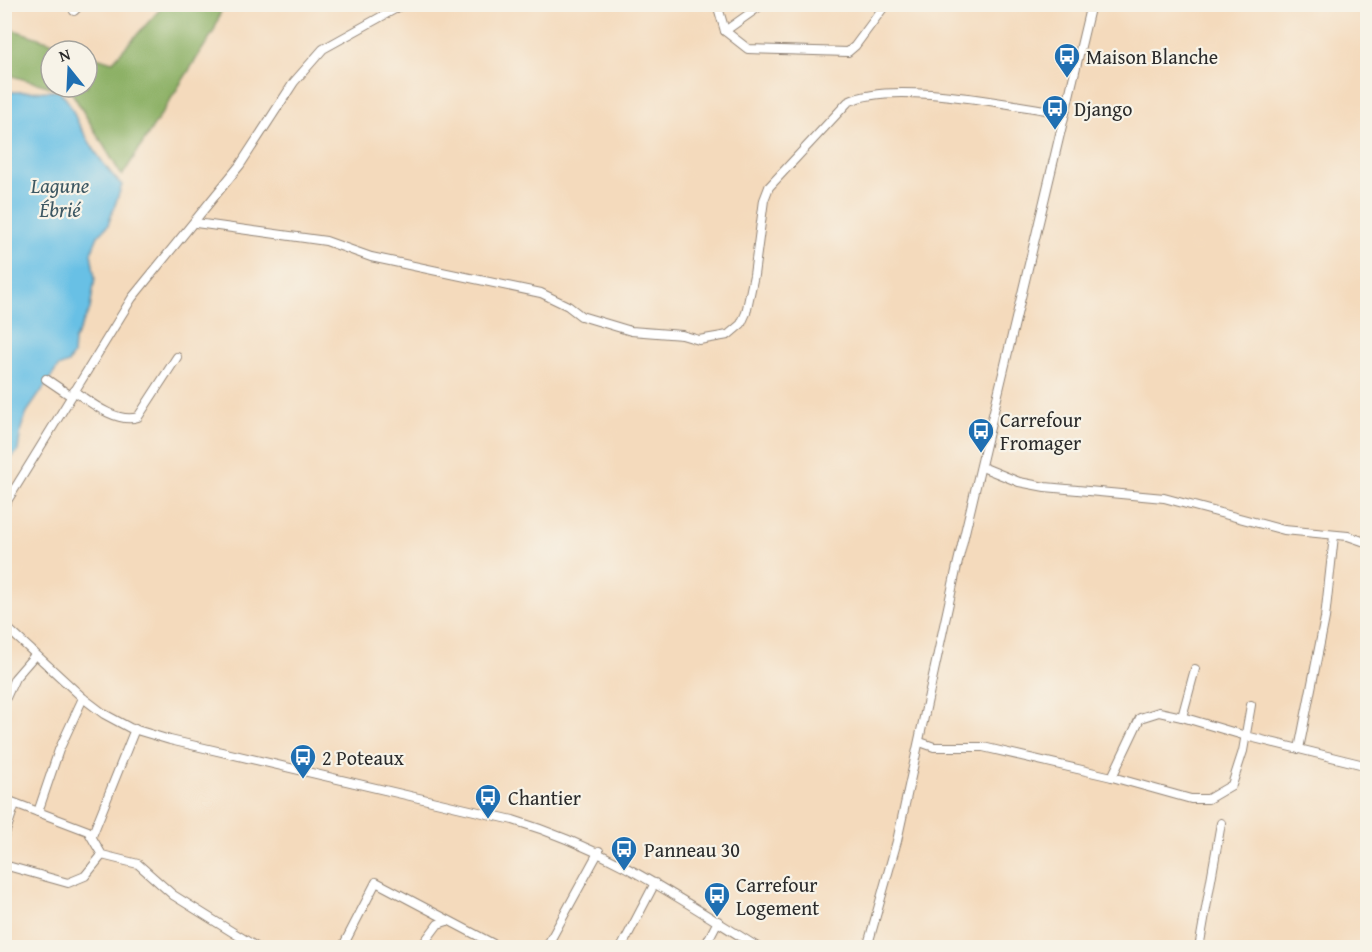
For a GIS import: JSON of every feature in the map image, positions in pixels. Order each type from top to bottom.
[{"type":"street","points":[[74,11],[81,4]]},
{"type":"street","points":[[4,506],[132,298],[196,222],[229,175],[240,165],[294,82],[320,52],[343,36],[404,4]]},
{"type":"street","points":[[717,4],[725,31],[748,49],[848,52],[886,4]]},
{"type":"street","points":[[725,31],[763,4]]},
{"type":"street","points":[[867,948],[897,841],[957,566],[1091,4]]},
{"type":"street","points":[[196,222],[319,240],[371,257],[466,279],[541,293],[568,306],[581,316],[631,331],[682,335],[699,340],[715,338],[734,331],[746,313],[754,275],[764,200],[769,187],[848,102],[855,98],[896,93],[937,94],[1065,113]]},
{"type":"street","points":[[46,379],[97,407],[131,419],[142,413],[177,357]]},
{"type":"street","points":[[982,467],[1019,482],[1036,486],[1164,498],[1284,530],[1348,536],[1368,543]]},
{"type":"street","points":[[1299,749],[1324,618],[1334,536]]},
{"type":"street","points":[[4,625],[83,698],[111,718],[135,729],[170,740],[513,820],[559,834],[598,851],[656,883],[759,948]]},
{"type":"street","points":[[4,702],[15,678],[35,655]]},
{"type":"street","points":[[1182,717],[1195,669]]},
{"type":"street","points":[[38,812],[59,750],[83,698]]},
{"type":"street","points":[[920,742],[934,747],[983,747],[1112,777],[1191,799],[1208,800],[1232,785],[1251,705]]},
{"type":"street","points":[[1112,777],[1140,718],[1158,712],[1368,766]]},
{"type":"street","points":[[92,836],[135,729]]},
{"type":"street","points":[[4,799],[82,828],[92,836],[102,855],[138,864],[173,896],[258,948]]},
{"type":"street","points":[[4,837],[15,804]]},
{"type":"street","points":[[1199,948],[1221,823]]},
{"type":"street","points":[[546,948],[598,851]]},
{"type":"street","points":[[4,865],[68,883],[85,876],[102,855]]},
{"type":"street","points":[[342,948],[376,882],[501,948]]},
{"type":"street","points":[[621,948],[656,883]]},
{"type":"street","points":[[420,948],[438,924],[447,921]]},
{"type":"street","points":[[704,948],[718,921]]},
{"type":"green space","points":[[164,5],[223,5],[214,31],[122,176],[76,99],[99,99],[99,58],[112,62]]},
{"type":"green space","points":[[5,27],[42,39],[39,39],[39,84],[5,74]]},
{"type":"water","name":"Lagune Ébrié","points":[[5,89],[10,92],[39,91],[39,99],[66,99],[100,158],[122,185],[108,225],[98,236],[91,253],[95,278],[90,309],[74,341],[73,355],[68,363],[58,367],[27,412],[21,429],[18,451],[8,461],[5,471]]},
{"type":"place","name":"Maison Blanche","points":[[1067,79]]},
{"type":"place","name":"Django","points":[[1055,131]]},
{"type":"place","name":"Carrefour Fromager","points":[[981,454]]},
{"type":"place","name":"2 Poteaux","points":[[303,780]]},
{"type":"place","name":"Chantier","points":[[488,820]]},
{"type":"place","name":"Panneau 30","points":[[624,872]]},
{"type":"place","name":"Carrefour Logement","points":[[717,918]]}]
